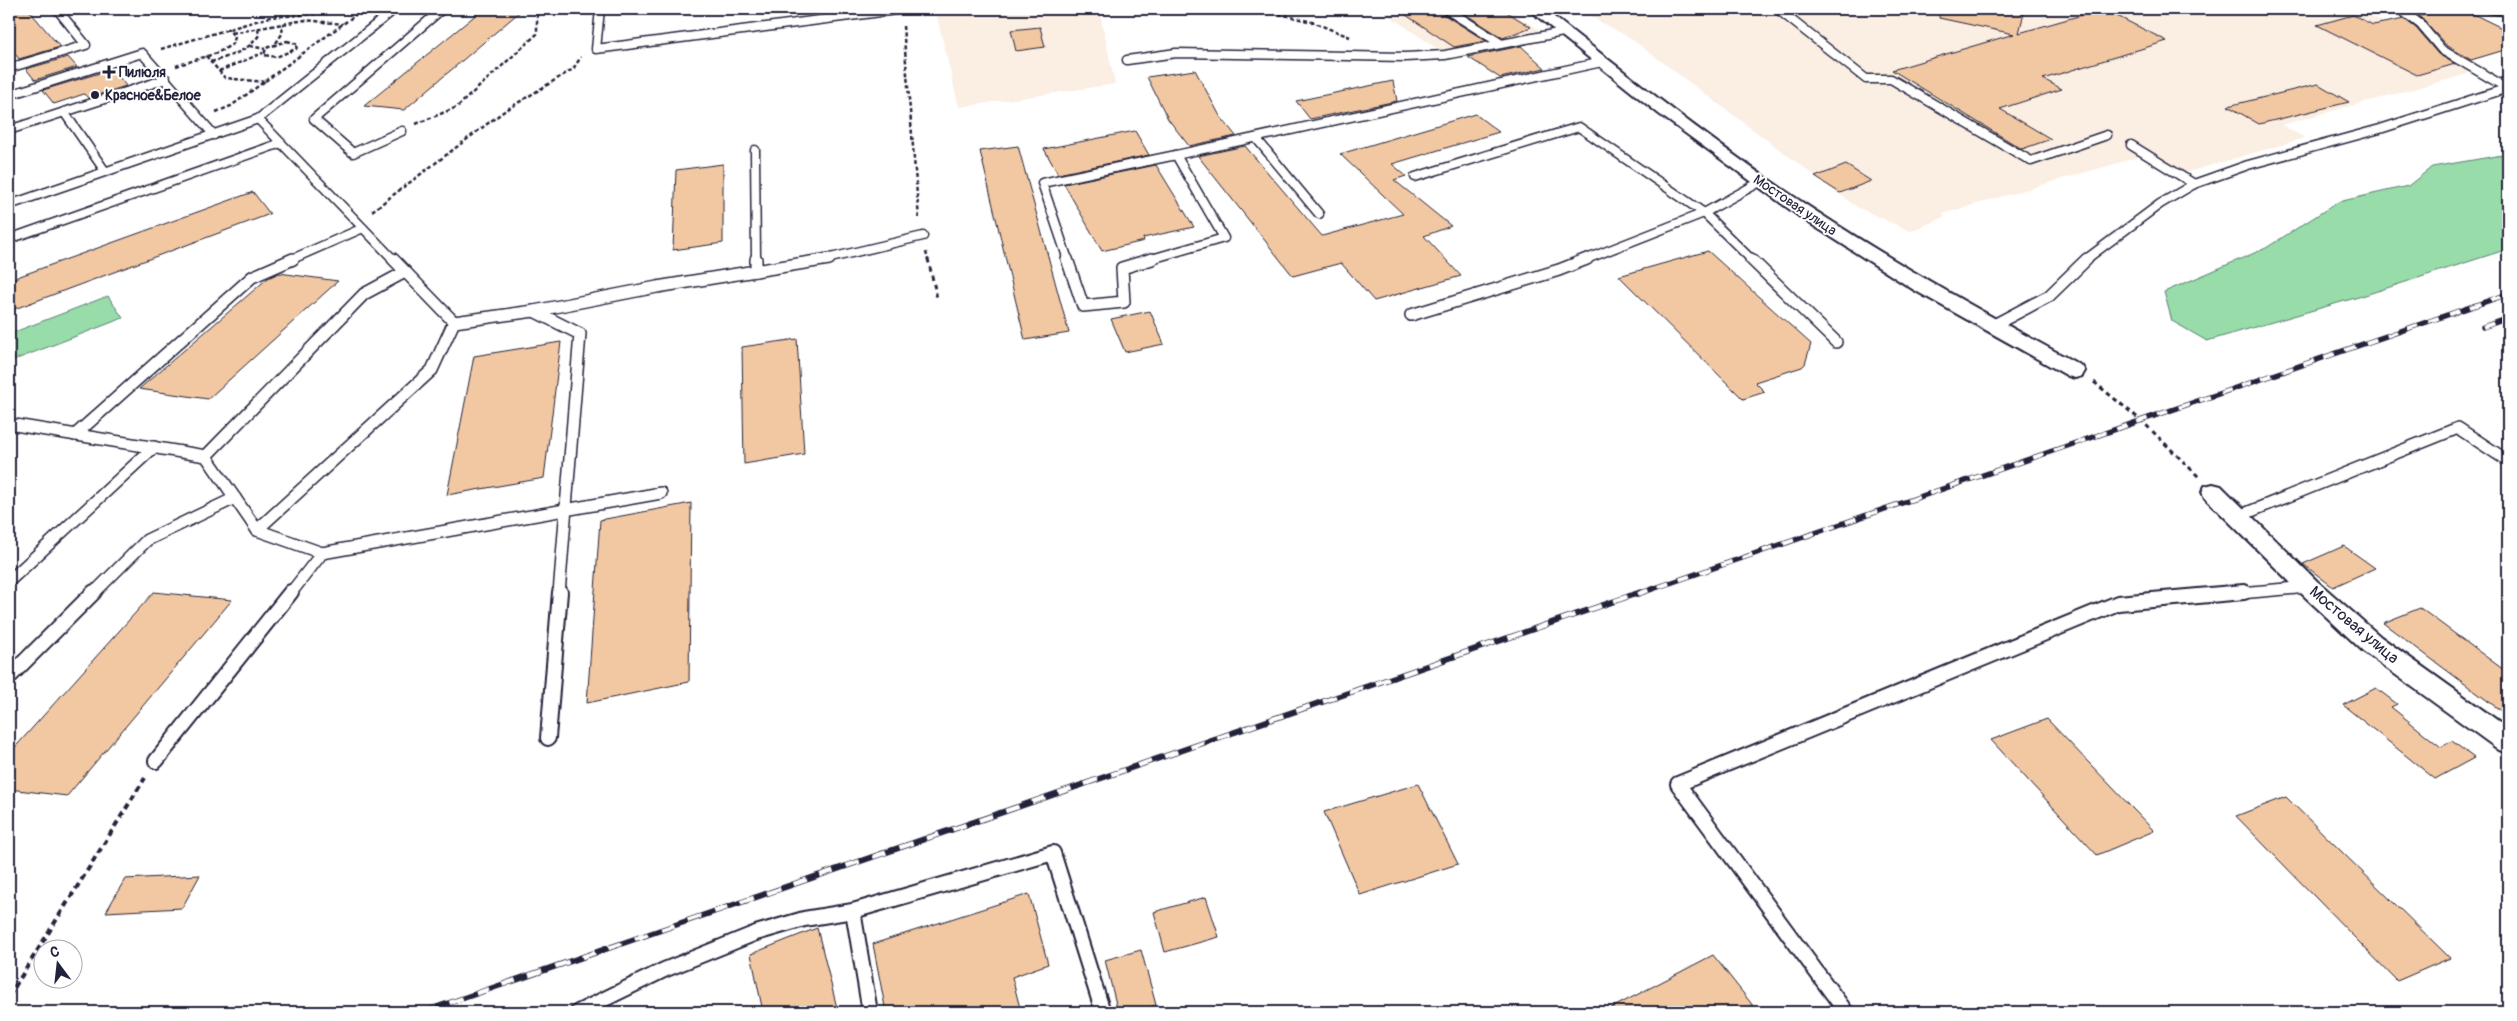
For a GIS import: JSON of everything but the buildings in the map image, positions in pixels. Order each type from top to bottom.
[{"type":"street","name":"Мостовая улица","points":[[1535,9],[1760,182],[1896,271],[2075,371]]},
{"type":"street","name":"Мостовая улица","points":[[2213,492],[2309,587],[2372,644],[2508,742]]},
{"type":"lane","points":[[9,68],[86,45],[56,9]]},
{"type":"lane","points":[[9,205],[258,119],[395,9]]},
{"type":"lane","points":[[402,131],[353,153],[314,119],[442,9]]},
{"type":"lane","points":[[600,9],[596,49],[903,9]]},
{"type":"lane","points":[[1446,9],[1500,43]]},
{"type":"lane","points":[[2400,9],[2420,24],[2442,50],[2508,88]]},
{"type":"lane","points":[[2489,9],[2508,11]]},
{"type":"lane","points":[[1780,11],[1866,79],[1891,79],[2031,162],[2107,135]]},
{"type":"lane","points":[[1127,60],[1176,54],[1371,55],[1405,57],[1446,55],[1563,32]]},
{"type":"lane","points":[[9,95],[144,54],[214,134]]},
{"type":"lane","points":[[1176,154],[1224,238],[1122,268],[1124,302],[1083,306],[1042,182],[1176,154],[1256,138],[1602,62]]},
{"type":"lane","points":[[9,130],[166,79]]},
{"type":"lane","points":[[1994,325],[2049,296],[2093,253],[2115,236],[2160,204],[2194,184],[2240,167],[2380,129],[2508,88]]},
{"type":"lane","points":[[64,112],[106,172]]},
{"type":"lane","points":[[258,119],[454,322]]},
{"type":"lane","points":[[1415,177],[1579,127],[1704,213],[1836,342]]},
{"type":"lane","points":[[1256,138],[1319,214]]},
{"type":"lane","points":[[9,239],[281,143]]},
{"type":"lane","points":[[2130,145],[2194,184]]},
{"type":"lane","points":[[756,150],[756,271]]},
{"type":"lane","points":[[1411,315],[1559,270],[1704,213],[1760,182]]},
{"type":"lane","points":[[75,435],[252,276],[360,225]]},
{"type":"lane","points":[[454,322],[534,311],[830,259],[923,236]]},
{"type":"lane","points":[[206,456],[364,294],[406,272]]},
{"type":"lane","points":[[534,311],[580,334],[548,738]]},
{"type":"lane","points":[[257,530],[432,370],[454,322]]},
{"type":"lane","points":[[9,424],[206,456],[257,530],[322,553],[661,493]]},
{"type":"lane","points":[[2238,516],[2458,428],[2508,461]]},
{"type":"lane","points":[[9,580],[154,447]]},
{"type":"lane","points":[[9,677],[147,540],[235,498]]},
{"type":"lane","points":[[156,761],[322,553]]},
{"type":"lane","points":[[1846,1012],[1678,784],[2118,603],[2309,587]]},
{"type":"lane","points":[[578,1012],[600,999],[725,943],[824,914],[853,911],[1053,853],[1103,1012]]},
{"type":"lane","points":[[853,911],[870,1012]]},
{"type":"path","points":[[199,118],[231,106],[364,9]]},
{"type":"path","points":[[402,131],[457,106],[464,100],[537,34],[537,9]]},
{"type":"path","points":[[903,9],[919,218],[937,298]]},
{"type":"path","points":[[1260,9],[1312,22],[1358,40]]},
{"type":"path","points":[[144,54],[227,28],[270,17],[360,12]]},
{"type":"path","points":[[291,22],[294,15]]},
{"type":"path","points":[[232,33],[305,20],[344,24]]},
{"type":"path","points":[[276,43],[282,34],[283,24]]},
{"type":"path","points":[[158,71],[206,56],[233,44],[235,37],[227,28]]},
{"type":"path","points":[[211,62],[250,46],[259,35],[258,28]]},
{"type":"path","points":[[218,70],[263,53],[265,49],[276,43],[292,42],[298,47],[293,52],[276,57],[266,56],[263,53]]},
{"type":"path","points":[[250,46],[265,49]]},
{"type":"path","points":[[360,225],[503,112],[573,69],[581,57],[582,48]]},
{"type":"path","points":[[206,56],[225,78],[265,82]]},
{"type":"path","points":[[2075,371],[2098,384],[2143,422],[2213,492]]},
{"type":"path","points":[[9,996],[156,761]]},
{"type":"shaded area","points":[[966,9],[1099,9],[1115,84],[959,107],[936,13]]},
{"type":"shaded area","points":[[1379,9],[1506,9],[1540,30],[1441,51]]},
{"type":"shaded area","points":[[1577,9],[2367,9],[2368,15],[2413,37],[2405,41],[2467,71],[2468,74],[2281,125],[2305,138],[2184,173],[2152,153],[1942,214],[1945,217],[1910,231],[1857,207],[1630,38]]},
{"type":"green space","points":[[2508,154],[2508,249],[2362,296],[2207,341],[2172,321],[2164,292],[2266,248],[2338,202],[2408,186],[2432,167]]},
{"type":"green space","points":[[108,296],[123,318],[9,362],[9,334]]},
{"type":"railway","points":[[1638,594],[2508,294]]},
{"type":"railway","points":[[2483,327],[2508,318]]},
{"type":"railway","points":[[423,1012],[1641,592]]},
{"type":"place","name":"Пилюля","points":[[109,72]]},
{"type":"place","name":"Красное&Белое","points":[[95,95]]}]
